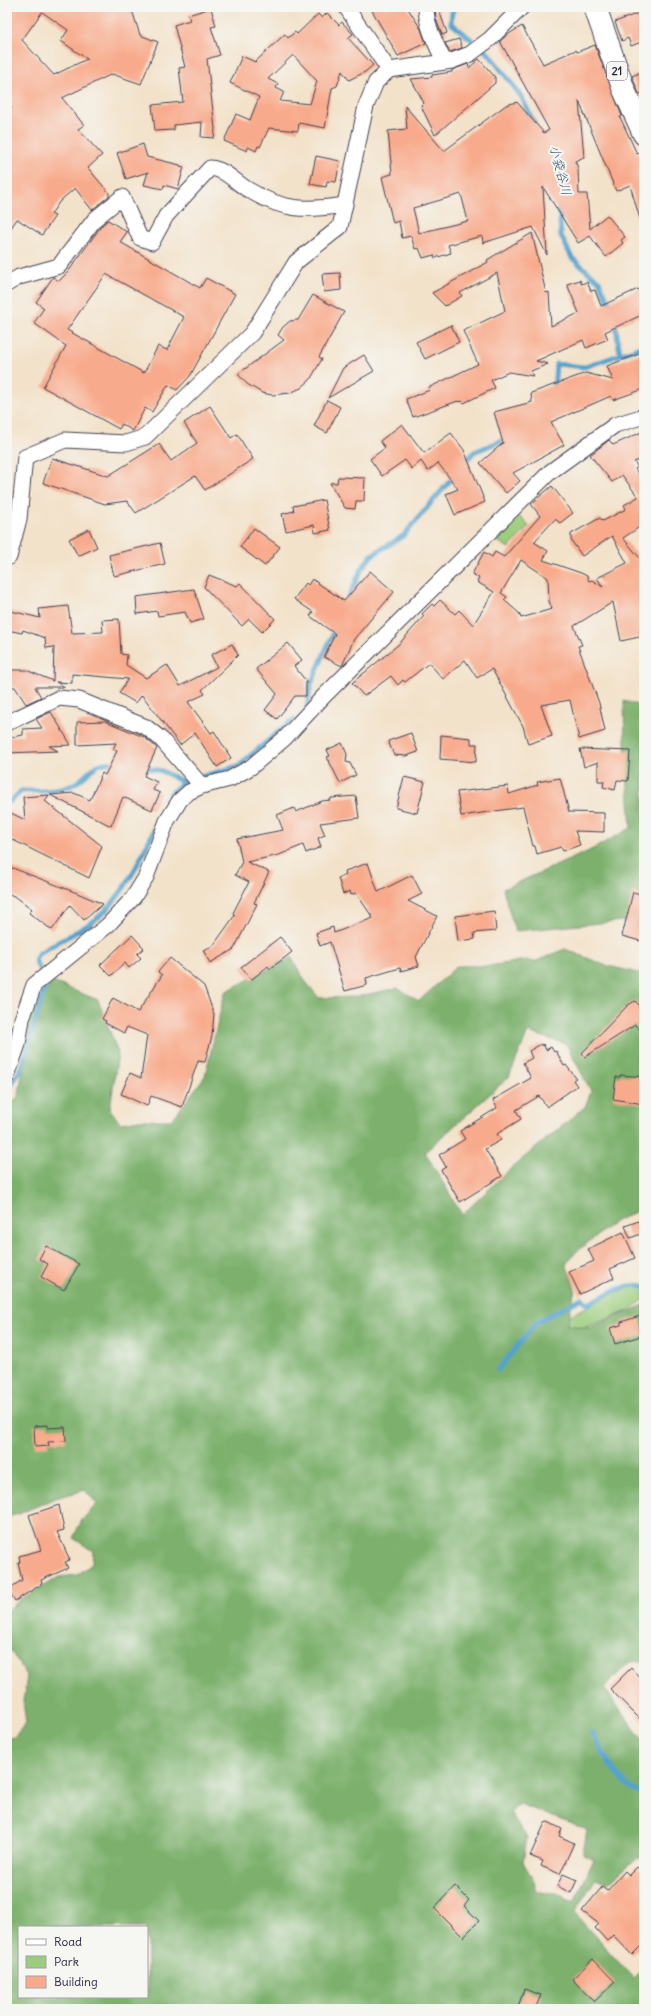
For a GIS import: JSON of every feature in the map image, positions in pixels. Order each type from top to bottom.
[{"type":"main road","name":"21","points":[[595,7],[624,90],[644,134]]},
{"type":"street","points":[[346,7],[389,70]]},
{"type":"street","points":[[426,7],[426,14],[431,32],[444,61]]},
{"type":"street","points":[[9,557],[18,518],[25,458],[65,440],[126,443],[145,437],[252,333],[296,262],[340,227],[366,106],[376,82],[389,70],[422,67],[444,61],[452,61],[470,54],[490,39],[522,7]]},
{"type":"street","points":[[7,284],[19,277],[59,266],[96,219],[122,197],[140,238],[152,242],[166,216],[210,168],[218,168],[247,189],[281,206],[315,209],[345,205]]},
{"type":"street","points":[[7,1076],[18,1044],[22,1019],[34,985],[108,925],[124,909],[146,877],[171,812],[189,792],[202,786],[230,779],[251,767],[284,738],[324,696],[550,472],[615,425],[644,416]]},
{"type":"street","points":[[7,723],[59,698],[79,700],[146,727],[161,739],[202,786]]},
{"type":"green space","points":[[517,514],[529,526],[509,548],[494,539]]},
{"type":"green space","points":[[624,701],[644,707],[644,919],[515,931],[503,889],[589,851],[631,828],[625,746]]},
{"type":"green space","points":[[565,949],[604,965],[642,974],[644,972],[644,1208],[616,1221],[577,1251],[566,1264],[575,1289],[567,1325],[589,1328],[644,1305],[644,1662],[634,1660],[604,1688],[644,1742],[644,1862],[638,1857],[608,1883],[596,1878],[574,1913],[633,1978],[644,1967],[644,2009],[483,2009],[476,2006],[472,2009],[7,2009],[7,1738],[14,1737],[26,1723],[23,1701],[27,1677],[7,1645],[7,1611],[21,1599],[59,1577],[77,1575],[92,1564],[93,1551],[73,1538],[82,1520],[97,1504],[85,1490],[55,1498],[19,1514],[7,1517],[7,1110],[19,1095],[32,1005],[53,982],[98,1000],[118,1053],[110,1109],[120,1123],[139,1120],[172,1120],[205,1076],[225,992],[291,957],[305,981],[319,998],[356,997],[397,988],[419,1001],[457,966],[490,966],[526,960],[534,962]],"holes":[[[528,1032],[566,1044],[591,1091],[585,1107],[508,1171],[462,1215],[425,1152],[509,1077]],[[520,1804],[587,1830],[583,1854],[594,1859],[574,1903],[557,1893],[537,1892],[534,1881],[523,1862],[527,1838],[510,1812]]]},
{"type":"green space","points":[[637,1286],[644,1288],[644,1300],[625,1312],[558,1338],[547,1327],[616,1292]]},
{"type":"building","points":[[14,7],[131,7],[140,35],[158,42],[141,84],[112,74],[62,98],[84,125],[78,129],[102,155],[88,168],[109,193],[109,196],[92,210],[75,188],[60,201],[51,214],[55,216],[42,235],[17,219],[7,234],[7,114],[12,107],[7,103],[7,17]],"holes":[[[42,12],[68,30],[61,41],[87,59],[54,75],[22,40]]]},
{"type":"building","points":[[370,7],[407,7],[421,29],[426,43],[398,56]]},
{"type":"building","points":[[435,7],[438,7],[447,33],[442,35],[436,19]]},
{"type":"building","points":[[211,8],[216,26],[211,27],[220,55],[207,59],[215,129],[214,138],[201,137],[202,122],[174,125],[174,130],[155,131],[152,105],[183,102],[179,68],[185,67],[174,25],[190,20],[188,15]]},
{"type":"building","points":[[644,11],[644,41],[631,46],[628,38],[622,41],[615,22]]},
{"type":"building","points":[[327,13],[339,25],[342,22],[353,34],[348,38],[373,65],[365,72],[349,80],[342,71],[337,86],[332,88],[325,128],[299,123],[298,131],[269,128],[260,147],[258,146],[256,151],[248,147],[247,151],[224,141],[236,114],[250,120],[259,97],[230,83],[242,56],[255,62],[285,34],[288,38],[295,32],[297,34],[318,14],[322,18]],"holes":[[[293,55],[317,81],[310,104],[280,101],[284,92],[276,88],[278,84],[268,79]]]},
{"type":"building","points":[[522,26],[543,64],[576,50],[577,52],[595,45],[622,116],[620,117],[637,154],[640,153],[644,164],[644,219],[640,219],[630,185],[616,191],[579,101],[584,157],[575,161],[578,168],[579,194],[587,194],[590,229],[607,215],[625,237],[621,240],[623,243],[606,257],[590,236],[578,243],[543,187],[547,255],[533,227],[483,243],[482,236],[448,245],[451,253],[435,258],[434,255],[423,258],[419,248],[415,249],[411,236],[402,238],[399,221],[393,223],[382,177],[392,174],[388,131],[407,129],[405,106],[444,151],[506,105],[517,102],[544,133],[549,130],[500,41]],"holes":[[[461,194],[468,221],[419,233],[413,208]]]},
{"type":"building","points":[[459,39],[462,48],[450,52],[445,43]]},
{"type":"building","points":[[479,59],[495,77],[495,83],[435,135],[421,106],[424,103],[411,79],[432,77],[432,75],[452,72],[452,70],[468,64],[469,68]]},
{"type":"building","points":[[644,71],[644,92],[639,94],[632,76]]},
{"type":"building","points":[[143,144],[147,157],[184,167],[178,189],[164,185],[163,189],[144,185],[148,172],[126,179],[117,153]]},
{"type":"building","points":[[316,156],[340,161],[336,182],[327,181],[326,187],[310,184]]},
{"type":"building","points":[[108,220],[127,232],[120,242],[200,288],[206,278],[235,294],[190,376],[177,390],[168,385],[152,412],[145,408],[133,431],[122,424],[119,429],[43,387],[66,346],[34,323],[44,308],[36,302],[53,277],[59,281],[68,272],[102,225]],"holes":[[[106,274],[184,317],[167,350],[158,346],[144,373],[67,330]]]},
{"type":"building","points":[[532,233],[546,293],[549,292],[551,326],[579,313],[567,284],[580,280],[581,284],[587,282],[591,291],[595,290],[601,306],[638,289],[640,291],[644,289],[644,314],[605,332],[608,339],[586,348],[583,340],[536,361],[548,364],[531,371],[533,376],[509,372],[491,380],[495,388],[464,403],[462,401],[458,401],[413,417],[406,399],[430,390],[428,388],[478,364],[463,331],[505,311],[497,273],[460,293],[462,296],[445,306],[432,293],[488,262],[487,260]]},
{"type":"building","points":[[340,273],[341,290],[324,292],[322,274]]},
{"type":"building","points":[[313,295],[344,312],[319,357],[322,359],[310,380],[301,388],[290,393],[272,395],[262,393],[247,384],[238,374],[284,340],[278,335],[283,327],[290,321],[298,320]]},
{"type":"building","points":[[451,325],[459,342],[425,359],[416,342]]},
{"type":"building","points":[[644,352],[644,389],[613,400],[611,396],[551,422],[564,445],[513,473],[520,481],[506,493],[480,463],[503,443],[494,412],[532,402],[531,393],[586,373],[613,380],[607,366]]},
{"type":"building","points":[[364,355],[374,371],[328,398],[343,368]]},
{"type":"building","points":[[327,400],[340,407],[327,433],[314,426]]},
{"type":"building","points":[[210,406],[231,438],[237,434],[253,459],[205,490],[195,476],[136,513],[127,501],[105,504],[43,483],[52,458],[108,476],[159,444],[171,461],[197,443],[184,423]]},
{"type":"building","points":[[402,424],[424,453],[451,433],[464,450],[485,502],[455,515],[446,494],[458,489],[438,463],[428,471],[421,461],[412,469],[405,460],[382,476],[370,459],[385,448],[380,441]]},
{"type":"building","points":[[644,431],[644,458],[634,462],[638,467],[635,469],[644,481],[644,524],[623,538],[644,563],[644,636],[621,641],[613,602],[574,626],[582,645],[578,646],[599,703],[605,731],[579,739],[570,700],[541,705],[552,736],[528,744],[523,726],[492,669],[477,678],[465,660],[443,679],[429,663],[405,682],[403,680],[398,685],[391,676],[364,696],[352,683],[399,644],[424,616],[422,614],[432,604],[434,606],[440,600],[455,614],[459,610],[473,625],[494,592],[477,582],[479,578],[472,574],[484,552],[492,557],[495,552],[504,557],[540,516],[531,504],[552,486],[573,513],[560,523],[555,519],[534,542],[548,551],[543,560],[581,573],[587,576],[589,581],[592,580],[603,587],[597,578],[627,563],[612,536],[582,556],[571,540],[571,534],[600,518],[603,521],[626,509],[624,505],[638,497],[622,475],[612,482],[590,455],[609,440],[613,445]],"holes":[[[521,560],[548,578],[549,601],[552,609],[521,618],[519,613],[504,600],[507,597],[501,593]]]},
{"type":"building","points":[[338,477],[365,478],[364,501],[356,501],[355,509],[345,508],[330,483],[337,483]]},
{"type":"building","points":[[324,500],[330,530],[315,533],[314,525],[286,531],[282,514],[294,511],[293,506]]},
{"type":"building","points":[[254,528],[280,547],[265,566],[240,547]]},
{"type":"building","points":[[89,529],[97,547],[78,556],[69,539]]},
{"type":"building","points":[[160,543],[165,564],[114,576],[109,555]]},
{"type":"building","points":[[370,571],[394,592],[354,639],[342,666],[324,657],[335,634],[310,616],[313,612],[294,599],[306,583],[308,585],[312,579],[344,601]]},
{"type":"building","points":[[209,575],[237,586],[240,583],[275,619],[262,632],[249,619],[242,626],[204,587]]},
{"type":"building","points":[[194,589],[204,619],[190,623],[185,612],[158,616],[157,611],[137,614],[136,597]]},
{"type":"building","points":[[68,606],[72,633],[103,632],[102,620],[119,619],[121,654],[127,655],[126,665],[146,678],[167,665],[180,686],[217,667],[211,655],[232,644],[238,655],[202,690],[205,694],[188,702],[211,733],[214,731],[231,758],[217,767],[195,733],[180,745],[142,695],[136,703],[119,693],[128,679],[72,674],[72,683],[56,682],[65,687],[35,687],[41,697],[26,704],[15,687],[11,687],[10,670],[26,670],[53,681],[54,647],[46,648],[45,638],[23,630],[22,633],[7,630],[11,611],[40,618],[39,609]]},
{"type":"building","points":[[288,643],[302,660],[294,666],[306,681],[306,696],[295,696],[277,719],[265,710],[277,694],[256,669]]},
{"type":"building","points":[[51,712],[71,745],[49,746],[58,751],[7,753],[7,738],[23,735],[23,729],[42,728],[36,719]]},
{"type":"building","points":[[105,721],[144,737],[157,748],[144,776],[157,782],[153,790],[160,793],[152,810],[123,797],[111,826],[50,795],[74,793],[90,800],[102,773],[105,775],[117,751],[113,749],[116,743],[77,745],[77,722]]},
{"type":"building","points":[[411,733],[418,752],[406,756],[394,755],[388,741]]},
{"type":"building","points":[[441,735],[471,738],[471,744],[477,744],[476,762],[440,759]]},
{"type":"building","points":[[342,743],[347,754],[346,762],[350,763],[356,775],[340,783],[327,757],[330,756],[327,750]]},
{"type":"building","points":[[580,749],[630,751],[628,781],[617,780],[615,790],[603,787],[604,781],[598,781],[598,762],[584,767]]},
{"type":"building","points":[[404,777],[425,782],[417,813],[396,808]]},
{"type":"building","points":[[560,778],[569,812],[604,813],[604,832],[575,831],[580,845],[563,851],[561,847],[537,854],[535,846],[533,846],[523,807],[461,816],[457,792],[508,786],[509,794],[538,785],[537,782]]},
{"type":"building","points":[[49,795],[45,801],[102,846],[89,878],[7,837],[7,811],[25,820],[23,797]]},
{"type":"building","points":[[356,796],[359,818],[320,823],[325,835],[318,838],[321,847],[306,853],[303,845],[279,855],[247,862],[269,872],[254,903],[257,904],[234,949],[210,963],[203,950],[213,946],[235,915],[233,913],[249,882],[235,875],[242,862],[237,839],[283,830],[277,815],[294,808],[296,812],[322,801],[331,800],[331,798]]},
{"type":"building","points":[[368,863],[378,892],[412,875],[422,894],[408,901],[437,916],[416,957],[419,966],[401,971],[400,968],[366,978],[367,985],[345,991],[330,942],[320,946],[316,933],[333,927],[334,933],[373,918],[356,893],[351,895],[350,891],[343,894],[338,878],[346,875],[345,871]]},
{"type":"building","points":[[10,867],[103,904],[84,920],[70,905],[52,930],[29,913],[32,909],[16,897],[7,893],[7,874]]},
{"type":"building","points":[[633,892],[644,895],[644,942],[622,936]]},
{"type":"building","points":[[494,911],[496,931],[474,933],[475,939],[458,941],[455,916]]},
{"type":"building","points":[[132,935],[144,948],[137,954],[141,958],[129,968],[125,963],[111,976],[100,965]]},
{"type":"building","points":[[280,937],[292,952],[270,969],[268,966],[251,980],[241,967]]},
{"type":"building","points":[[170,958],[204,986],[214,1014],[212,1036],[205,1062],[198,1061],[182,1107],[151,1096],[147,1106],[121,1094],[130,1073],[141,1078],[147,1035],[127,1027],[124,1033],[105,1023],[106,1021],[102,1019],[113,998],[138,1012],[162,975],[158,972]]},
{"type":"building","points":[[635,1001],[644,1010],[644,1034],[635,1025],[585,1057],[582,1053],[628,1005]]},
{"type":"building","points":[[541,1044],[542,1046],[543,1044],[546,1050],[551,1047],[554,1052],[556,1051],[564,1066],[566,1065],[576,1078],[573,1080],[577,1086],[547,1107],[539,1096],[516,1110],[521,1119],[497,1134],[501,1140],[485,1149],[502,1176],[460,1202],[441,1170],[446,1167],[439,1155],[465,1139],[460,1131],[497,1108],[493,1100],[531,1078],[523,1063],[532,1058],[529,1051]]},
{"type":"building","points":[[620,1075],[644,1077],[644,1104],[613,1099],[616,1077],[620,1077]]},
{"type":"building","points":[[644,1219],[644,1233],[630,1238],[625,1226]]},
{"type":"building","points":[[623,1232],[635,1258],[610,1269],[614,1278],[580,1294],[569,1272],[594,1261],[588,1249]]},
{"type":"building","points":[[46,1246],[79,1264],[64,1290],[41,1277],[48,1264],[39,1259]]},
{"type":"building","points":[[640,1316],[644,1335],[615,1344],[610,1328],[621,1325],[621,1322]]},
{"type":"building","points":[[48,1425],[48,1428],[65,1427],[66,1441],[48,1442],[49,1446],[35,1447],[34,1426]]},
{"type":"building","points":[[59,1505],[64,1530],[57,1532],[70,1560],[65,1562],[68,1568],[41,1580],[42,1584],[15,1601],[10,1593],[10,1588],[22,1580],[18,1563],[20,1562],[19,1556],[41,1550],[29,1515]]},
{"type":"building","points":[[631,1668],[644,1682],[644,1723],[610,1689]]},
{"type":"building","points":[[548,1822],[562,1829],[559,1836],[574,1843],[560,1874],[541,1866],[543,1861],[530,1856],[545,1823]]},
{"type":"building","points":[[637,1867],[644,1874],[644,1943],[632,1955],[613,1935],[607,1941],[595,1928],[599,1924],[582,1911],[602,1887],[607,1891],[625,1871],[629,1875]]},
{"type":"building","points":[[563,1874],[577,1880],[571,1893],[557,1886]]},
{"type":"building","points":[[455,1886],[469,1900],[464,1906],[479,1921],[463,1937],[434,1908]]},
{"type":"building","points":[[593,1959],[615,1982],[594,2002],[572,1979]]},
{"type":"building","points":[[524,1989],[541,1995],[535,2009],[518,2007]]},
{"type":"waterway","name":"小袋谷川","points":[[455,7],[452,12],[451,23],[489,54],[521,96],[534,123]]},
{"type":"waterway","name":"小袋谷川","points":[[559,207],[561,236],[572,258],[599,281],[611,307]]},
{"type":"waterway","name":"小袋谷川","points":[[615,321],[620,354]]},
{"type":"waterway","points":[[554,389],[556,364],[585,367],[644,346]]},
{"type":"waterway","points":[[464,464],[474,452],[508,438]]},
{"type":"waterway","points":[[348,599],[362,568],[372,555],[403,536],[454,476]]},
{"type":"waterway","points":[[307,707],[311,684],[336,627]]},
{"type":"waterway","points":[[7,1092],[22,1067],[46,984],[35,960],[38,954],[85,927],[109,907],[119,895],[144,852],[172,792],[183,782],[238,766],[294,719]]},
{"type":"waterway","points":[[7,802],[11,801],[21,791],[46,791],[64,788],[83,778],[96,766],[109,762],[119,763]]},
{"type":"waterway","points":[[142,767],[162,771],[183,782]]},
{"type":"waterway","points":[[498,1370],[537,1322],[582,1298],[588,1304],[622,1288],[637,1285],[644,1286]]},
{"type":"waterway","points":[[592,1733],[607,1760],[619,1777],[626,1784],[644,1795]]}]
